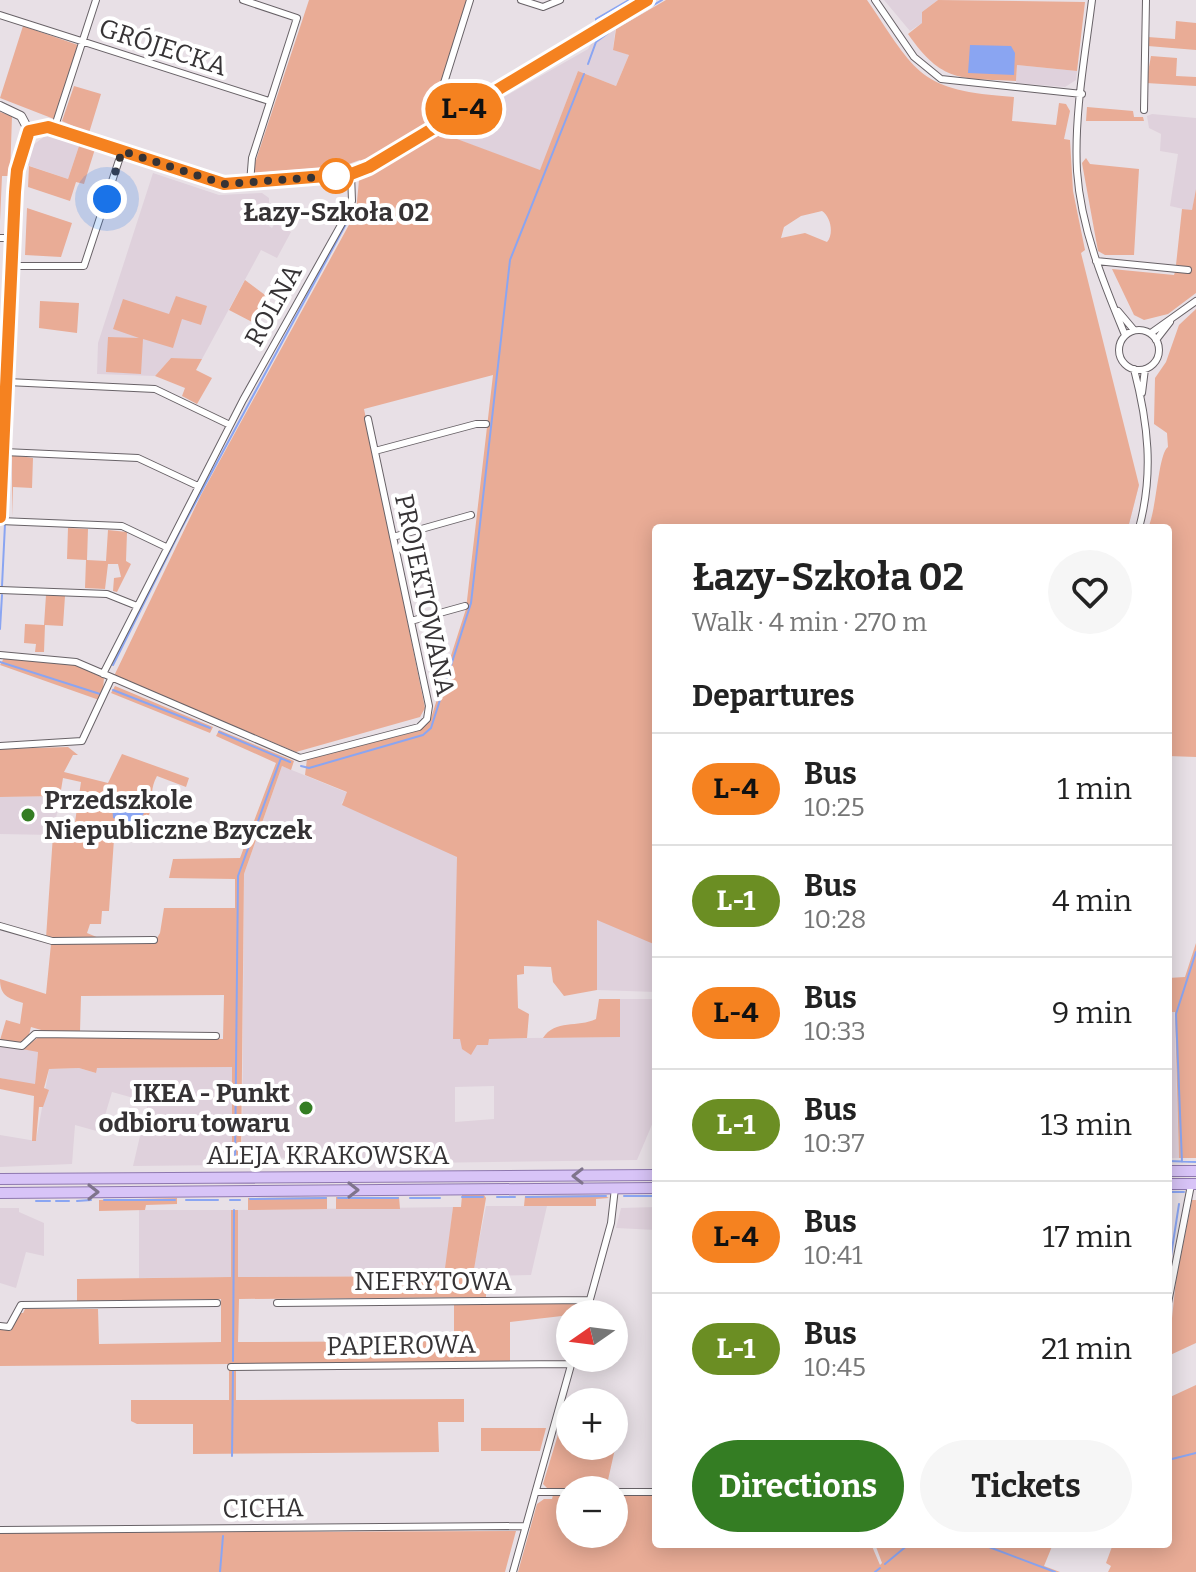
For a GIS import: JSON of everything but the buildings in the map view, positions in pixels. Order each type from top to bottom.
[{"type":"main road","points":[[1172,1171],[1196,1171]]},
{"type":"main road","name":"ALEJA KRAKOWSKA","points":[[0,1179],[652,1175]]},
{"type":"main road","points":[[1172,1184],[1194,1184]]},
{"type":"main road","name":"ALEJA KRAKOWSKA","points":[[0,1193],[652,1188]]},
{"type":"street","points":[[54,129],[96,0]]},
{"type":"street","points":[[243,0],[297,18],[252,158],[250,183]]},
{"type":"street","points":[[433,127],[433,118],[470,0]]},
{"type":"street","points":[[521,0],[543,7],[560,0]]},
{"type":"street","points":[[0,106],[16,112],[31,127],[54,129],[219,183],[351,174],[369,167],[647,0]]},
{"type":"street","points":[[875,0],[914,57],[941,79],[1082,94]]},
{"type":"street","points":[[1092,0],[1077,171],[1096,261],[1125,335]]},
{"type":"street","points":[[1144,110],[1146,0]]},
{"type":"street","name":"GRÓJECKA","points":[[0,15],[269,101]]},
{"type":"street","points":[[31,127],[17,170],[0,520],[122,526],[166,547]]},
{"type":"street","points":[[11,266],[84,266],[122,151]]},
{"type":"street","name":"ROLNA","points":[[103,674],[230,425],[346,216],[352,201],[351,174]]},
{"type":"street","points":[[0,238],[13,238]]},
{"type":"street","points":[[1096,261],[1188,270]]},
{"type":"street","points":[[1142,393],[1134,369],[1120,355],[1120,344],[1125,335],[1134,330],[1151,333],[1196,301]]},
{"type":"street","points":[[1118,311],[1134,330]]},
{"type":"street","points":[[1156,340],[1170,322]]},
{"type":"street","points":[[1140,524],[1148,485],[1142,393],[1145,369],[1157,358],[1156,340],[1151,333]]},
{"type":"street","points":[[1134,369],[1145,369]]},
{"type":"street","points":[[7,382],[155,389],[230,425]]},
{"type":"street","name":"PROJEKTOWANA","points":[[0,655],[65,659],[300,758],[412,730],[423,723],[429,706],[368,419]]},
{"type":"street","points":[[375,451],[486,424]]},
{"type":"street","points":[[4,452],[138,458],[198,486]]},
{"type":"street","points":[[393,537],[471,515]]},
{"type":"street","points":[[0,590],[107,594],[137,606]]},
{"type":"street","points":[[411,621],[465,606]]},
{"type":"street","points":[[0,746],[82,741],[111,679]]},
{"type":"street","points":[[0,926],[48,941],[154,940]]},
{"type":"street","points":[[0,1043],[22,1046],[35,1034],[216,1036]]},
{"type":"street","points":[[1172,1285],[1194,1184]]},
{"type":"street","points":[[590,1300],[611,1223],[615,1188]]},
{"type":"street","name":"NEFRYTOWA","points":[[277,1303],[556,1300]]},
{"type":"street","points":[[0,1326],[9,1327],[21,1305],[217,1303]]},
{"type":"street","name":"PAPIEROWA","points":[[231,1367],[556,1361]]},
{"type":"street","points":[[513,1572],[569,1372]]},
{"type":"street","points":[[536,1492],[556,1492]]},
{"type":"street","points":[[628,1492],[652,1492]]},
{"type":"street","name":"CICHA","points":[[0,1530],[526,1526]]},
{"type":"shaded area","points":[[309,0],[468,0],[425,130],[363,166],[360,160],[343,166],[254,173],[253,169]]},
{"type":"shaded area","points":[[666,0],[867,0],[911,62],[939,83],[982,94],[1014,97],[1012,121],[1056,125],[1059,103],[1066,104],[1070,111],[1064,139],[1070,140],[1073,191],[1085,250],[1081,253],[1139,485],[1129,524],[652,524],[652,943],[597,920],[597,990],[564,996],[553,982],[551,967],[524,966],[524,974],[517,975],[518,1008],[529,1014],[527,1038],[489,1039],[488,1045],[477,1045],[471,1055],[462,1049],[460,1039],[453,1039],[457,857],[342,805],[347,792],[305,775],[307,759],[418,731],[431,718],[466,609],[493,375],[364,409],[425,708],[420,717],[296,752],[114,676],[201,495],[356,212],[359,180],[441,133],[540,170],[578,71],[616,86],[629,55],[613,50],[616,29]],"holes":[[[822,211],[831,230],[827,242],[805,233],[781,238],[784,227],[801,216]]]},
{"type":"shaded area","points":[[884,0],[938,0],[922,12],[922,23],[910,31]]},
{"type":"shaded area","points":[[938,0],[1085,2],[1077,71],[1017,65],[1016,81],[966,78],[942,70],[931,62],[908,34],[922,23],[922,12]]},
{"type":"shaded area","points":[[1176,21],[1196,23],[1196,50],[1148,46],[1148,37],[1175,39]]},
{"type":"shaded area","points":[[616,25],[613,49],[629,55],[616,86],[578,71],[540,171],[441,133],[588,49],[595,38]]},
{"type":"shaded area","points":[[23,26],[78,45],[54,119],[0,98]]},
{"type":"shaded area","points":[[1151,56],[1177,58],[1176,76],[1196,77],[1196,86],[1146,83]]},
{"type":"shaded area","points":[[1017,65],[1077,71],[1076,80],[1065,87],[1016,83]]},
{"type":"shaded area","points":[[74,86],[101,94],[89,133],[62,121]]},
{"type":"shaded area","points":[[1087,107],[1133,111],[1134,117],[1143,117],[1144,121],[1086,121]]},
{"type":"shaded area","points":[[0,112],[12,116],[10,176],[2,176],[0,221]]},
{"type":"shaded area","points":[[1147,116],[1196,118],[1196,189],[1192,211],[1170,206],[1178,154],[1160,151],[1161,134],[1149,128]]},
{"type":"shaded area","points":[[49,133],[80,143],[68,179],[27,165],[29,148]]},
{"type":"shaded area","points":[[80,143],[95,149],[84,184],[76,182],[70,201],[28,187],[29,166],[68,179]]},
{"type":"shaded area","points":[[1086,158],[1090,164],[1139,169],[1134,255],[1105,255],[1098,251],[1082,163]]},
{"type":"shaded area","points":[[153,173],[219,195],[262,193],[269,198],[269,226],[272,228],[275,223],[291,232],[277,258],[261,250],[202,359],[171,358],[155,376],[97,374],[98,343]]},
{"type":"shaded area","points":[[1196,189],[1196,293],[1168,314],[1144,320],[1134,315],[1112,269],[1174,275],[1175,272],[1189,273],[1189,267],[1176,265],[1182,209],[1192,210]]},
{"type":"shaded area","points":[[27,208],[72,223],[61,257],[25,255]]},
{"type":"shaded area","points":[[245,280],[269,298],[254,323],[229,310]]},
{"type":"shaded area","points":[[176,296],[207,306],[201,325],[182,319],[173,348],[143,339],[141,374],[106,372],[108,337],[139,338],[113,329],[123,299],[169,314]]},
{"type":"shaded area","points":[[40,301],[79,303],[77,333],[39,328]]},
{"type":"shaded area","points":[[1196,309],[1196,757],[1172,756],[1172,524],[1149,524],[1162,460],[1168,447],[1167,433],[1154,424],[1155,378],[1166,362],[1179,325]]},
{"type":"shaded area","points":[[171,358],[202,359],[196,370],[212,378],[197,404],[182,396],[185,388],[155,376]]},
{"type":"shaded area","points":[[499,432],[1139,485],[1129,524],[652,524],[652,992],[597,990],[597,920],[458,857],[454,1039],[619,1037],[620,999],[652,999],[652,1124],[637,1160],[353,1164],[352,1159],[242,1157],[244,874],[282,766],[348,793],[341,804],[432,735],[478,602]],"holes":[[[494,1086],[494,1119],[455,1122],[455,1087]]]},
{"type":"shaded area","points":[[12,455],[33,458],[32,488],[13,487],[12,517]]},
{"type":"shaded area","points":[[68,528],[88,529],[87,560],[106,561],[108,530],[127,532],[126,561],[131,564],[117,592],[113,591],[114,578],[121,577],[118,564],[108,564],[105,589],[85,588],[86,560],[67,559]]},
{"type":"shaded area","points":[[46,595],[65,596],[63,626],[45,625],[44,652],[35,652],[36,644],[24,643],[25,624],[44,625]]},
{"type":"shaded area","points":[[4,658],[71,663],[104,678],[102,701],[0,665]]},
{"type":"shaded area","points":[[115,686],[213,727],[210,733],[111,693]]},
{"type":"shaded area","points":[[219,730],[294,761],[291,770],[282,766],[244,874],[241,1164],[232,1165],[232,1067],[97,1068],[96,1073],[79,1068],[49,1069],[44,1088],[49,1090],[43,1107],[39,1107],[36,1141],[32,1141],[34,1096],[0,1089],[0,1078],[35,1084],[38,1052],[22,1049],[39,1037],[223,1039],[224,995],[81,996],[80,1032],[48,1032],[31,1027],[28,1039],[21,1043],[0,1040],[6,1020],[20,1024],[23,1003],[6,996],[0,979],[46,994],[51,944],[154,943],[160,933],[164,908],[235,908],[235,879],[169,878],[173,859],[240,858],[276,763],[216,736]]},
{"type":"shaded area","points":[[68,747],[78,755],[73,755],[64,772],[108,783],[122,754],[189,778],[186,787],[157,776],[143,830],[144,839],[114,839],[109,911],[102,911],[101,924],[90,924],[87,933],[99,938],[46,938],[53,835],[93,834],[94,824],[75,822],[81,782],[63,778],[60,796],[0,797],[0,749]]},
{"type":"shaded area","name":"Przedszkole Niepubliczne Bzyczek","points":[[60,796],[53,835],[0,834],[0,797]]},
{"type":"shaded area","points":[[1196,943],[1196,1158],[1179,1158],[1172,978],[1185,977]]},
{"type":"shaded area","points":[[599,999],[620,999],[620,1037],[543,1038],[554,1028],[596,1019]]},
{"type":"shaded area","points":[[1172,1012],[1174,1012],[1179,1158],[1172,1158]]},
{"type":"shaded area","points":[[0,1045],[38,1051],[35,1085],[0,1078]]},
{"type":"shaded area","points":[[233,1067],[232,1165],[133,1166],[148,1102],[112,1092],[100,1132],[75,1125],[72,1164],[0,1167],[0,1135],[36,1141],[49,1069],[79,1068],[96,1073],[96,1068]]},
{"type":"shaded area","points":[[462,1195],[484,1195],[486,1198],[473,1275],[486,1276],[486,1297],[239,1299],[238,1342],[454,1341],[454,1304],[556,1303],[556,1317],[510,1322],[510,1361],[556,1361],[556,1366],[451,1362],[0,1366],[0,1328],[11,1331],[16,1313],[23,1313],[25,1309],[98,1309],[99,1344],[221,1342],[221,1299],[77,1301],[77,1279],[231,1277],[231,1210],[238,1210],[238,1277],[444,1276],[453,1207],[461,1207]]},
{"type":"shaded area","points":[[603,1195],[609,1198],[596,1199],[596,1206],[524,1206],[525,1196]]},
{"type":"shaded area","points":[[327,1197],[327,1209],[248,1210],[248,1198]]},
{"type":"shaded area","points":[[336,1197],[399,1197],[400,1209],[336,1209]]},
{"type":"shaded area","points":[[177,1198],[177,1204],[146,1205],[145,1210],[99,1211],[99,1200]]},
{"type":"shaded area","points":[[1192,1200],[1196,1200],[1196,1343],[1172,1354],[1176,1280]]},
{"type":"shaded area","points":[[486,1206],[547,1206],[531,1275],[472,1276]]},
{"type":"shaded area","points":[[453,1207],[445,1276],[237,1277],[238,1210]]},
{"type":"shaded area","points":[[652,1207],[652,1230],[616,1228],[621,1208]]},
{"type":"shaded area","points":[[0,1208],[19,1208],[19,1212],[44,1223],[44,1256],[26,1252],[16,1288],[0,1283]]},
{"type":"shaded area","points":[[139,1210],[231,1210],[231,1277],[139,1278]]},
{"type":"shaded area","points":[[229,1370],[236,1370],[236,1400],[464,1399],[464,1422],[438,1422],[439,1452],[193,1454],[193,1424],[137,1424],[131,1421],[131,1400],[229,1400]]},
{"type":"shaded area","points":[[1196,1385],[1196,1572],[1108,1572],[1111,1566],[1106,1563],[1112,1548],[1172,1548],[1172,1396]]},
{"type":"shaded area","points":[[481,1428],[546,1428],[540,1451],[481,1451]]},
{"type":"shaded area","points":[[556,1441],[556,1460],[612,1460],[609,1476],[556,1476],[556,1488],[547,1488],[543,1484]]},
{"type":"shaded area","points":[[628,1494],[652,1494],[652,1548],[873,1548],[880,1565],[876,1548],[1051,1548],[1044,1566],[1060,1572],[518,1572],[537,1504],[544,1499],[552,1499],[556,1495],[556,1548],[628,1548]]},
{"type":"shaded area","points":[[516,1531],[505,1572],[0,1572],[0,1533]]},
{"type":"water","points":[[970,45],[1011,46],[1015,53],[1014,75],[968,73]]},
{"type":"water","points":[[120,796],[133,804],[137,798],[141,799],[145,811],[140,820],[129,823],[113,818],[112,803]]},
{"type":"waterway","points":[[596,25],[596,19],[629,0]]},
{"type":"waterway","points":[[617,27],[662,0]]},
{"type":"waterway","points":[[588,64],[596,42],[608,33]]},
{"type":"waterway","points":[[301,766],[309,768],[423,735],[431,728],[471,603],[510,260],[584,74]]},
{"type":"waterway","points":[[21,190],[22,180]]},
{"type":"waterway","points":[[18,261],[21,196]]},
{"type":"waterway","points":[[113,665],[180,531],[353,211]]},
{"type":"waterway","points":[[8,243],[8,248]]},
{"type":"waterway","points":[[6,289],[8,257]]},
{"type":"waterway","points":[[15,330],[17,269]]},
{"type":"waterway","points":[[6,297],[6,306]]},
{"type":"waterway","points":[[2,386],[5,314]]},
{"type":"waterway","points":[[12,377],[15,340]]},
{"type":"waterway","points":[[9,449],[12,386]]},
{"type":"waterway","points":[[1,397],[1,412]]},
{"type":"waterway","points":[[6,517],[9,456]]},
{"type":"waterway","points":[[2,586],[5,524]]},
{"type":"waterway","points":[[0,629],[2,595]]},
{"type":"waterway","points":[[0,662],[100,694]]},
{"type":"waterway","points":[[113,690],[210,728]]},
{"type":"waterway","points":[[219,732],[290,762]]},
{"type":"waterway","points":[[235,1164],[238,876],[281,758]]},
{"type":"waterway","points":[[1182,1162],[1176,1014],[1196,952]]},
{"type":"waterway","points":[[1172,1161],[1196,1162]]},
{"type":"waterway","points":[[1172,1192],[1184,1192]]},
{"type":"waterway","points":[[526,1197],[606,1196]]},
{"type":"waterway","points":[[624,1196],[652,1196]]},
{"type":"waterway","points":[[462,1197],[483,1197]]},
{"type":"waterway","points":[[497,1197],[515,1197]]},
{"type":"waterway","points":[[250,1199],[326,1198]]},
{"type":"waterway","points":[[338,1198],[398,1198]]},
{"type":"waterway","points":[[410,1198],[440,1198]]},
{"type":"waterway","points":[[77,1201],[91,1200]]},
{"type":"waterway","points":[[104,1200],[175,1200]]},
{"type":"waterway","points":[[186,1200],[218,1200]]},
{"type":"waterway","points":[[230,1200],[240,1200]]},
{"type":"waterway","points":[[36,1201],[50,1201]]},
{"type":"waterway","points":[[56,1201],[69,1201]]},
{"type":"waterway","points":[[1172,1249],[1179,1204]]},
{"type":"waterway","points":[[233,1361],[234,1210]]},
{"type":"waterway","points":[[232,1456],[233,1371]]},
{"type":"waterway","points":[[1172,1459],[1196,1453]]},
{"type":"waterway","points":[[220,1572],[223,1536]]},
{"type":"waterway","points":[[885,1564],[904,1548]]},
{"type":"waterway","points":[[992,1548],[1055,1572]]},
{"type":"waterway","points":[[875,1572],[880,1568]]},
{"type":"bus line","name":"L-4","points":[[0,517],[15,192],[17,170],[29,131],[48,127],[224,184],[351,174],[369,167],[647,0]]},
{"type":"place","name":"Łazy-Szkoła 02","points":[[336,176]]},
{"type":"place","name":"Przedszkole Niepubliczne Bzyczek","points":[[28,815]]},
{"type":"place","name":"IKEA - Punkt odbioru towaru","points":[[306,1108]]},
{"type":"route","points":[[107,199],[122,151],[224,184],[336,176]]}]
